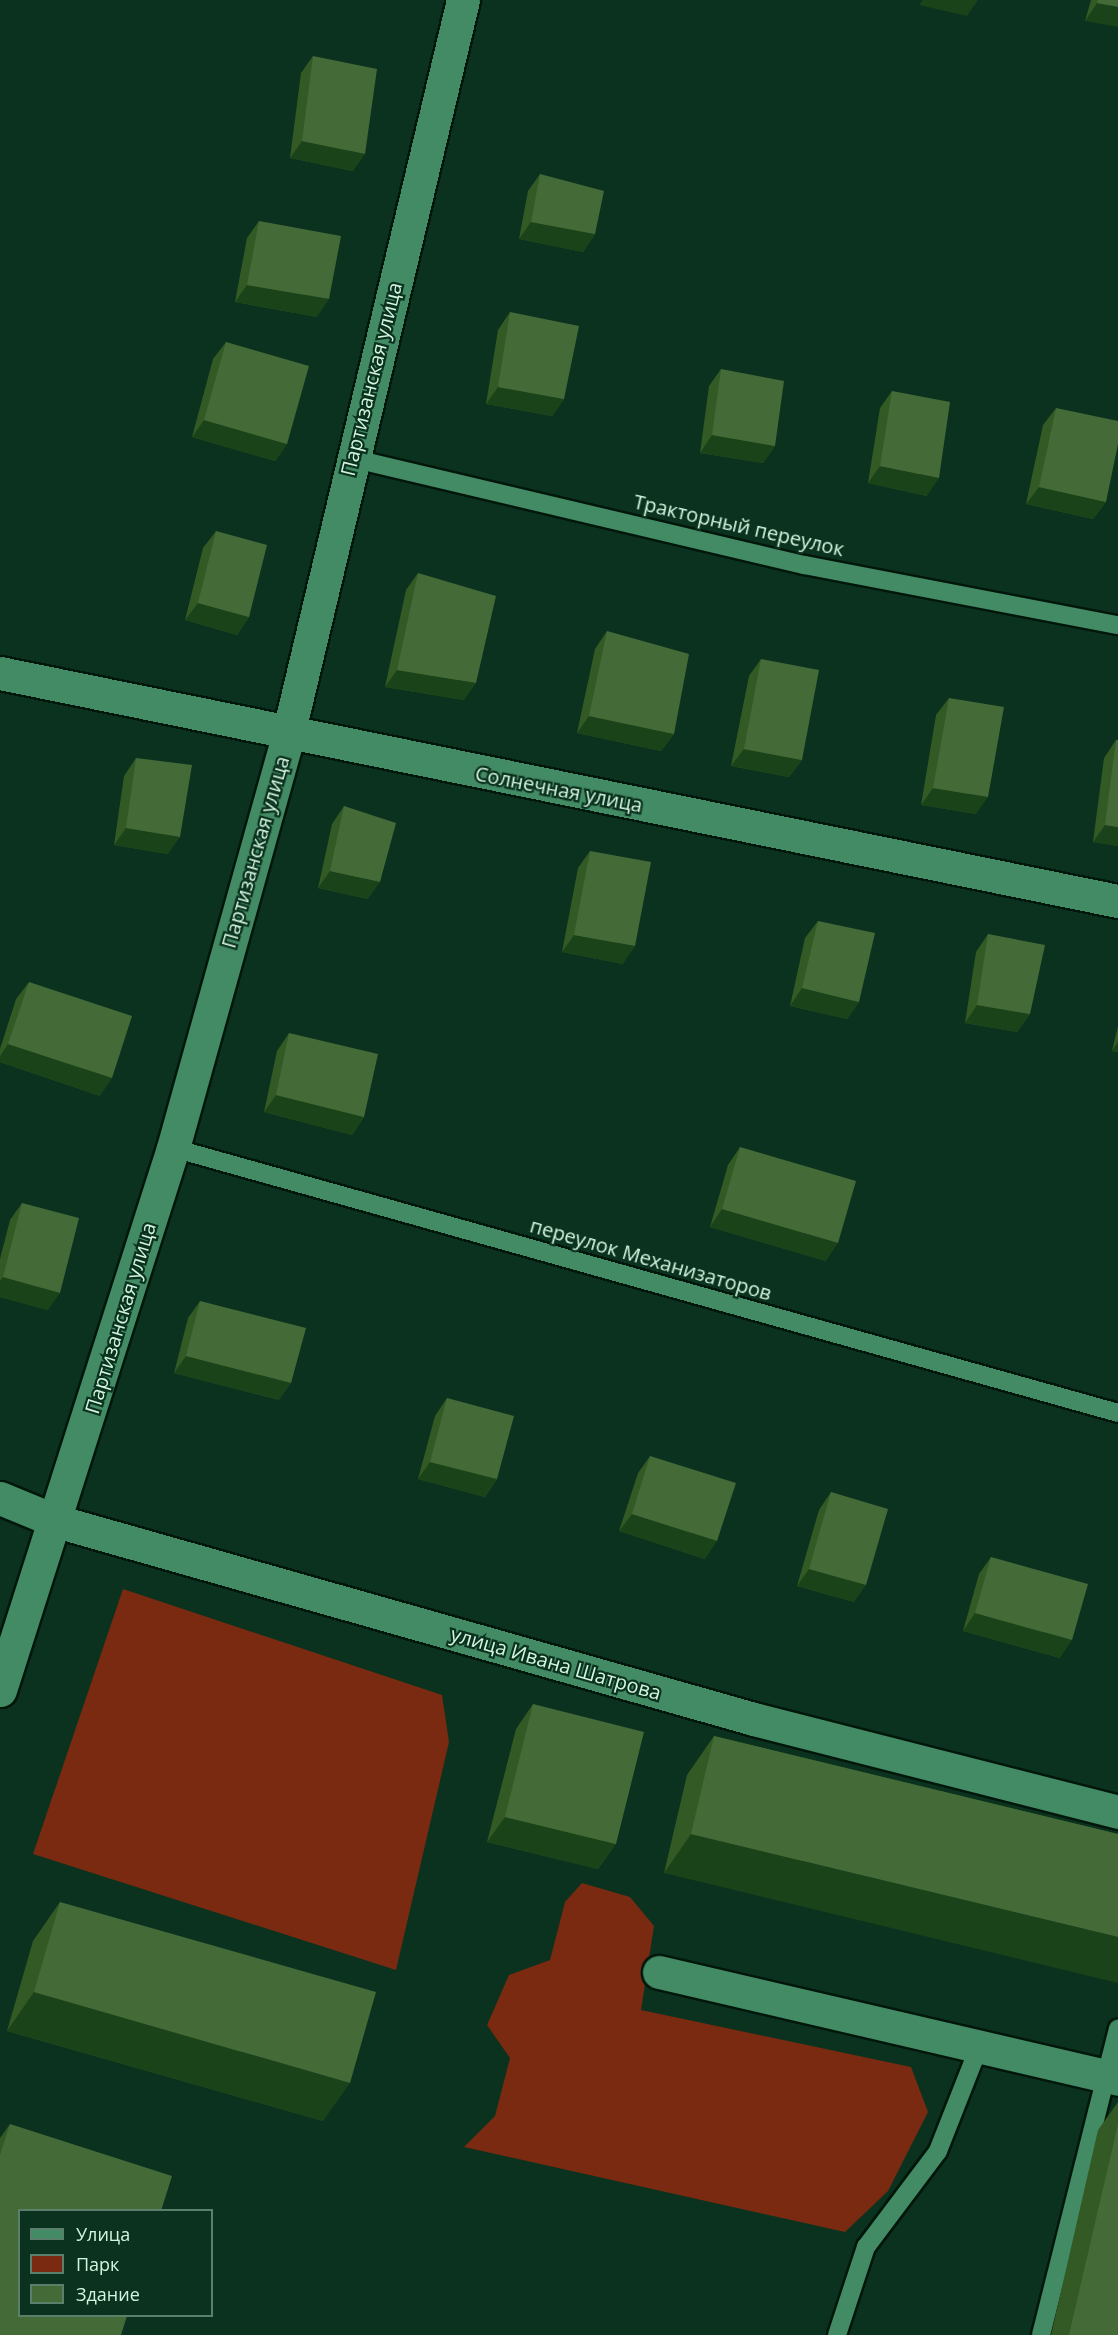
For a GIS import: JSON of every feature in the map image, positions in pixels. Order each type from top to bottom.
[{"type":"street","name":"Партизанская улица","points":[[0,1690],[56,1521],[172,1148],[288,735],[351,458],[463,0]]},
{"type":"street","name":"Солнечная улица","points":[[0,673],[288,735],[1118,901]]},
{"type":"street","name":"улица Ивана Шатрова","points":[[0,1498],[56,1521],[754,1719],[1118,1812]]},
{"type":"street","points":[[659,1972],[1112,2078]]},
{"type":"lane","name":"Тракторный переулок","points":[[351,458],[805,565],[1118,626]]},
{"type":"lane","name":"переулок Механизаторов","points":[[172,1148],[1118,1413]]},
{"type":"lane","points":[[1041,2335],[1112,2078],[1118,2029]]},
{"type":"lane","points":[[837,2335],[866,2247],[938,2151],[979,2047]]},
{"type":"green space","points":[[123,1589],[442,1695],[449,1742],[396,1970],[33,1854]]},
{"type":"green space","points":[[582,1883],[630,1897],[654,1926],[641,2010],[911,2067],[928,2112],[888,2191],[845,2232],[464,2147],[495,2116],[510,2058],[487,2025],[509,1975],[550,1960],[565,1902]]},
{"type":"building","points":[[1098,0],[1118,0],[1118,7],[1097,3]]},
{"type":"building","points":[[313,56],[377,69],[365,154],[302,141]]},
{"type":"building","points":[[540,174],[604,191],[595,234],[531,222]]},
{"type":"building","points":[[259,221],[341,236],[329,299],[247,285]]},
{"type":"building","points":[[510,312],[579,326],[564,399],[498,387]]},
{"type":"building","points":[[226,342],[309,366],[287,444],[204,420]]},
{"type":"building","points":[[721,369],[784,381],[775,446],[712,435]]},
{"type":"building","points":[[892,391],[950,402],[939,478],[880,466]]},
{"type":"building","points":[[1056,408],[1118,421],[1118,444],[1106,502],[1039,487]]},
{"type":"building","points":[[216,531],[267,545],[249,617],[198,603]]},
{"type":"building","points":[[418,573],[496,596],[476,683],[397,670]]},
{"type":"building","points":[[607,631],[689,654],[674,734],[589,716]]},
{"type":"building","points":[[761,659],[819,670],[802,760],[744,749]]},
{"type":"building","points":[[949,698],[1004,707],[988,797],[933,788]]},
{"type":"building","points":[[1116,740],[1118,740],[1118,827],[1105,825]]},
{"type":"building","points":[[136,758],[192,765],[180,837],[126,828]]},
{"type":"building","points":[[344,806],[396,823],[380,882],[330,871]]},
{"type":"building","points":[[590,851],[651,862],[635,946],[574,935]]},
{"type":"building","points":[[818,921],[875,933],[859,1002],[802,988]]},
{"type":"building","points":[[988,934],[1045,945],[1030,1014],[977,1005]]},
{"type":"building","points":[[29,982],[132,1016],[112,1078],[8,1044]]},
{"type":"building","points":[[289,1033],[378,1054],[364,1117],[276,1095]]},
{"type":"building","points":[[740,1147],[856,1181],[838,1243],[722,1209]]},
{"type":"building","points":[[22,1203],[79,1218],[60,1293],[3,1277]]},
{"type":"building","points":[[200,1301],[306,1328],[291,1383],[186,1356]]},
{"type":"building","points":[[447,1398],[514,1416],[497,1479],[430,1462]]},
{"type":"building","points":[[650,1456],[736,1483],[717,1541],[632,1514]]},
{"type":"building","points":[[831,1492],[888,1509],[866,1585],[809,1569]]},
{"type":"building","points":[[991,1557],[1088,1584],[1072,1640],[975,1613]]},
{"type":"building","points":[[533,1704],[644,1732],[616,1844],[505,1817]]},
{"type":"building","points":[[714,1736],[1118,1834],[1118,1937],[691,1834]]},
{"type":"building","points":[[60,1902],[376,1992],[350,2083],[34,1992]]},
{"type":"building","points":[[10,2124],[172,2176],[162,2209],[18,2209],[18,2317],[127,2317],[121,2335],[0,2335],[0,2155]]},
{"type":"building","points":[[1118,2124],[1118,2335],[1069,2335]]}]
